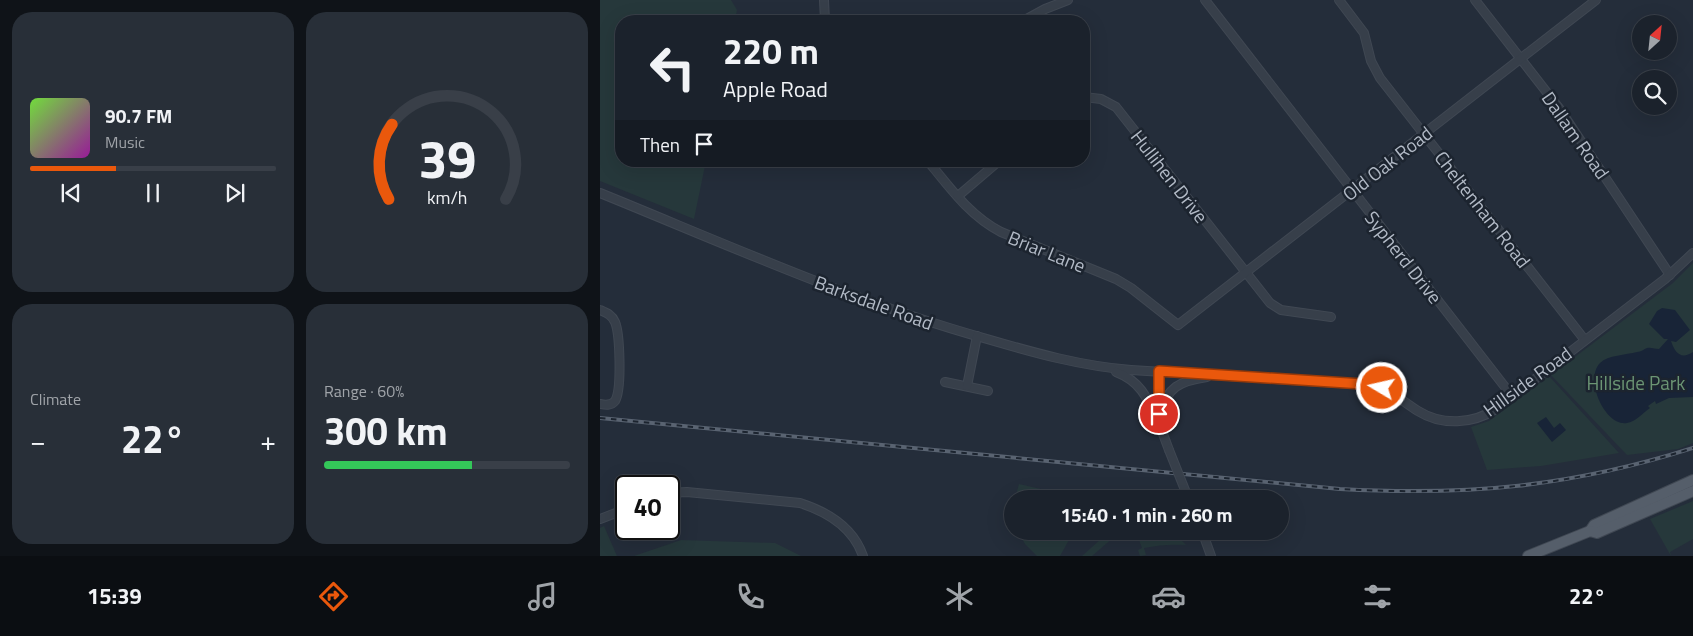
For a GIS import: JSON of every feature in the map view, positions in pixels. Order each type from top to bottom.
[{"type":"main road","points":[[1590,531],[1594,524],[1693,480]]},
{"type":"main road","points":[[1528,556],[1590,531],[1597,533],[1693,491]]},
{"type":"street","points":[[824,0],[825,15]]},
{"type":"street","points":[[1034,15],[1068,0]]},
{"type":"street","name":"Sypherd Drive","points":[[1205,0],[1512,396]]},
{"type":"street","name":"Cheltenham Road","points":[[1339,0],[1364,33],[1374,68],[1584,339]]},
{"type":"street","name":"Dallam Road","points":[[1475,0],[1563,114],[1670,274]]},
{"type":"street","name":"Old Oak Road","points":[[1178,325],[1596,0]]},
{"type":"street","name":"Hullihen Drive","points":[[1090,98],[1102,99],[1116,107],[1245,273],[1276,307],[1331,317]]},
{"type":"street","name":"Briar Lane","points":[[933,167],[976,216],[991,227],[1116,279],[1131,288],[1178,325]]},
{"type":"street","points":[[958,196],[992,167]]},
{"type":"street","name":"Barksdale Road","points":[[600,193],[894,312],[1097,367],[1159,371]]},
{"type":"street","name":"Hillside Road","points":[[1159,371],[1371,385],[1392,392],[1424,414],[1451,422],[1464,421],[1483,416],[1512,396],[1670,274],[1693,253]]},
{"type":"street","points":[[600,310],[611,315],[616,323],[619,342],[618,392],[614,401],[608,405],[600,404]]},
{"type":"street","points":[[967,386],[977,336]]},
{"type":"street","points":[[1097,367],[1126,376],[1141,388],[1162,431],[1185,490]]},
{"type":"street","points":[[1159,371],[1159,414],[1162,431]]},
{"type":"street","points":[[1159,414],[1165,398],[1175,387],[1183,382],[1221,375]]},
{"type":"street","points":[[944,382],[988,391]]},
{"type":"street","points":[[680,492],[807,505],[825,512],[842,524],[853,536],[863,556]]},
{"type":"street","points":[[600,519],[615,513]]},
{"type":"street","points":[[1205,540],[1211,556]]},
{"type":"green space","points":[[600,0],[731,0],[737,10],[736,15],[615,15],[615,167],[705,167],[694,219],[600,181]]},
{"type":"green space","name":"Hillside Park","points":[[1693,263],[1693,443],[1678,449],[1627,455],[1551,375],[1673,283]]},
{"type":"green space","points":[[1549,376],[1619,453],[1541,466],[1487,470],[1471,427],[1489,421]]},
{"type":"green space","points":[[1019,484],[1045,490],[1017,490]]},
{"type":"green space","points":[[1693,501],[1693,539],[1670,552],[1671,556],[1650,519]]},
{"type":"green space","points":[[604,526],[617,556],[600,556],[600,528]]},
{"type":"green space","points":[[681,540],[775,543],[801,556],[634,556]]},
{"type":"green space","points":[[1023,540],[1069,540],[1060,556],[1037,556]]},
{"type":"green space","points":[[1100,540],[1111,540],[1092,556],[1082,556]]},
{"type":"green space","points":[[1139,540],[1182,541],[1186,545],[1144,548],[1146,555],[1140,556],[1138,550],[1142,548]]},
{"type":"water","points":[[1662,308],[1675,310],[1690,330],[1676,342],[1671,341],[1674,349],[1679,354],[1685,355],[1693,352],[1693,397],[1669,398],[1656,404],[1655,401],[1648,406],[1650,408],[1633,421],[1627,423],[1619,422],[1611,418],[1599,401],[1594,380],[1596,370],[1603,360],[1608,358],[1640,352],[1647,348],[1659,349],[1668,339],[1664,339],[1649,324],[1657,311]]},
{"type":"water","points":[[1546,417],[1554,428],[1560,423],[1566,430],[1552,442],[1537,423]]},
{"type":"railway","points":[[600,418],[1340,489],[1387,491],[1476,489],[1561,480],[1604,472],[1693,448]]},
{"type":"route","points":[[1159,414],[1159,371],[1363,384],[1382,388]]}]
